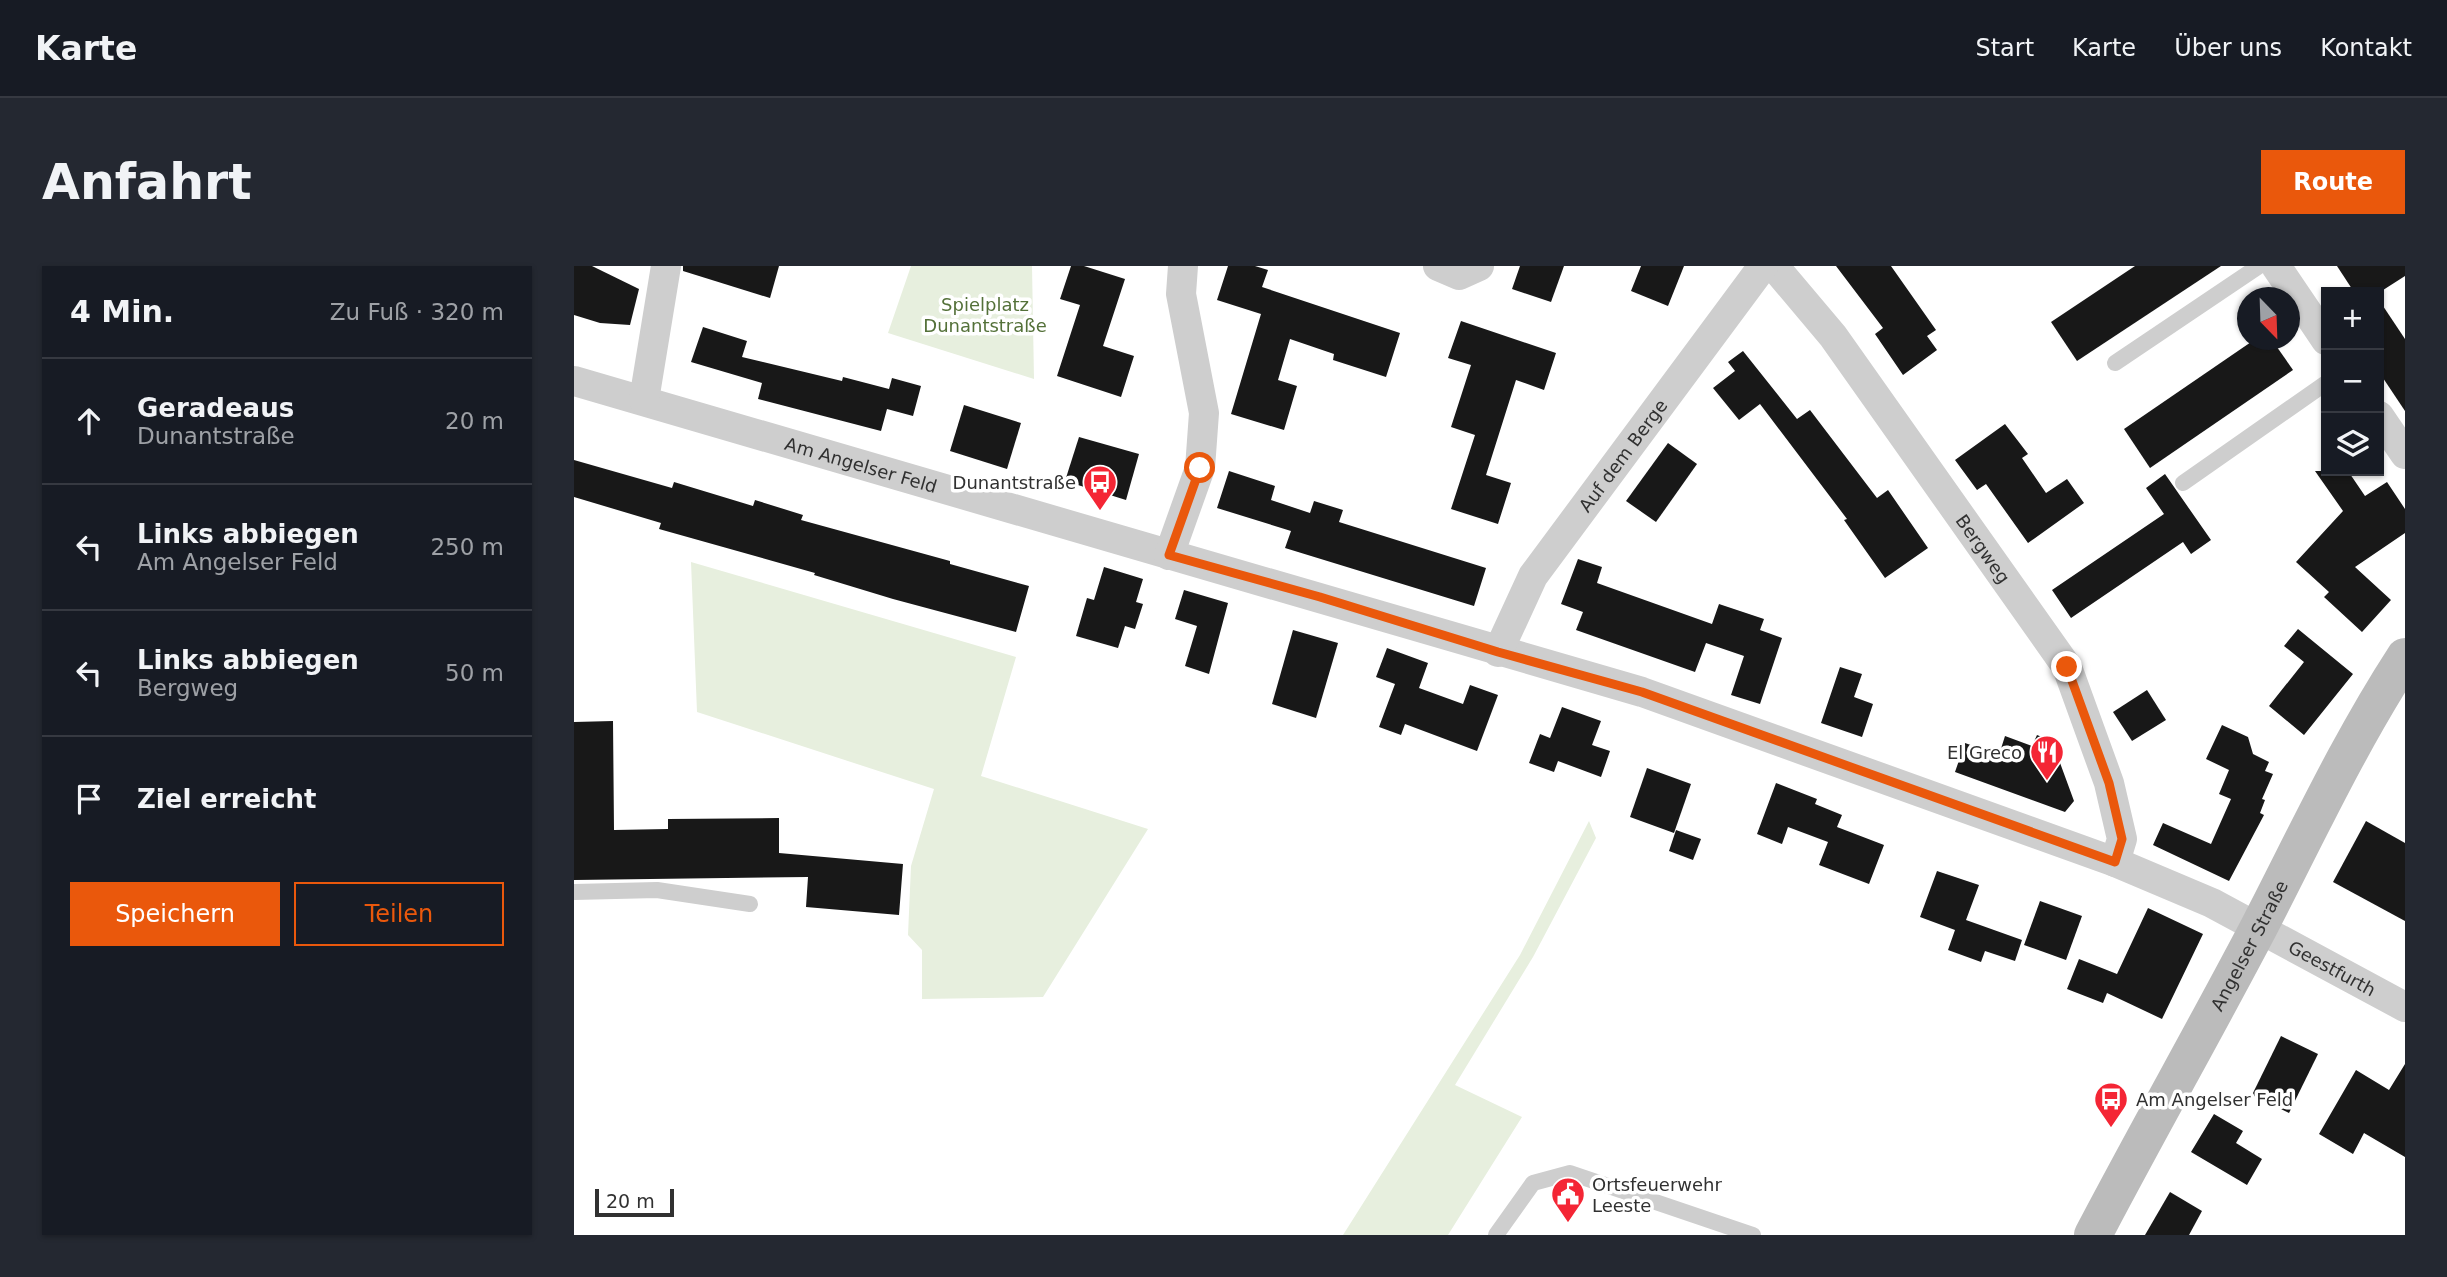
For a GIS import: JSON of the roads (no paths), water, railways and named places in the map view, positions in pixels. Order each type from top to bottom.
[{"type":"main road","name":"Angelser Straße","points":[[2093,1235],[2258,928],[2326,793],[2399,679]]},
{"type":"street","points":[[644,400],[666,266]]},
{"type":"street","points":[[1169,555],[1200,468],[1204,413],[1181,294],[1183,266]]},
{"type":"street","points":[[1438,266],[1459,275],[1479,266]]},
{"type":"street","name":"Auf dem Berge","points":[[1498,652],[1533,576],[1763,266]]},
{"type":"street","name":"Bergweg","points":[[1774,266],[1833,336],[2067,667],[2109,783],[2122,839],[2115,862]]},
{"type":"street","points":[[2276,266],[2321,333]]},
{"type":"street","name":"Am Angelser Feld","points":[[574,381],[1642,692],[2115,862],[2212,902],[2258,928]]},
{"type":"street","points":[[2384,423],[2405,454]]},
{"type":"street","name":"Geestfurth","points":[[2258,928],[2405,1007]]},
{"type":"lane","points":[[2115,363],[2259,266]]},
{"type":"lane","points":[[2183,483],[2321,386]]},
{"type":"lane","points":[[574,892],[657,890],[750,904]]},
{"type":"lane","points":[[1496,1235],[1532,1182],[1570,1173],[1753,1235]]},
{"type":"place","name":"Dunantstraße","points":[[1100,512]]},
{"type":"place","name":"El Greco","points":[[2047,782]]},
{"type":"place","name":"Am Angelser Feld","points":[[2111,1129]]},
{"type":"place","name":"Ortsfeuerwehr Leeste","points":[[1568,1224]]},
{"type":"park label","name":"Spielplatz Dunantstraße","points":[[985,314]]}]
